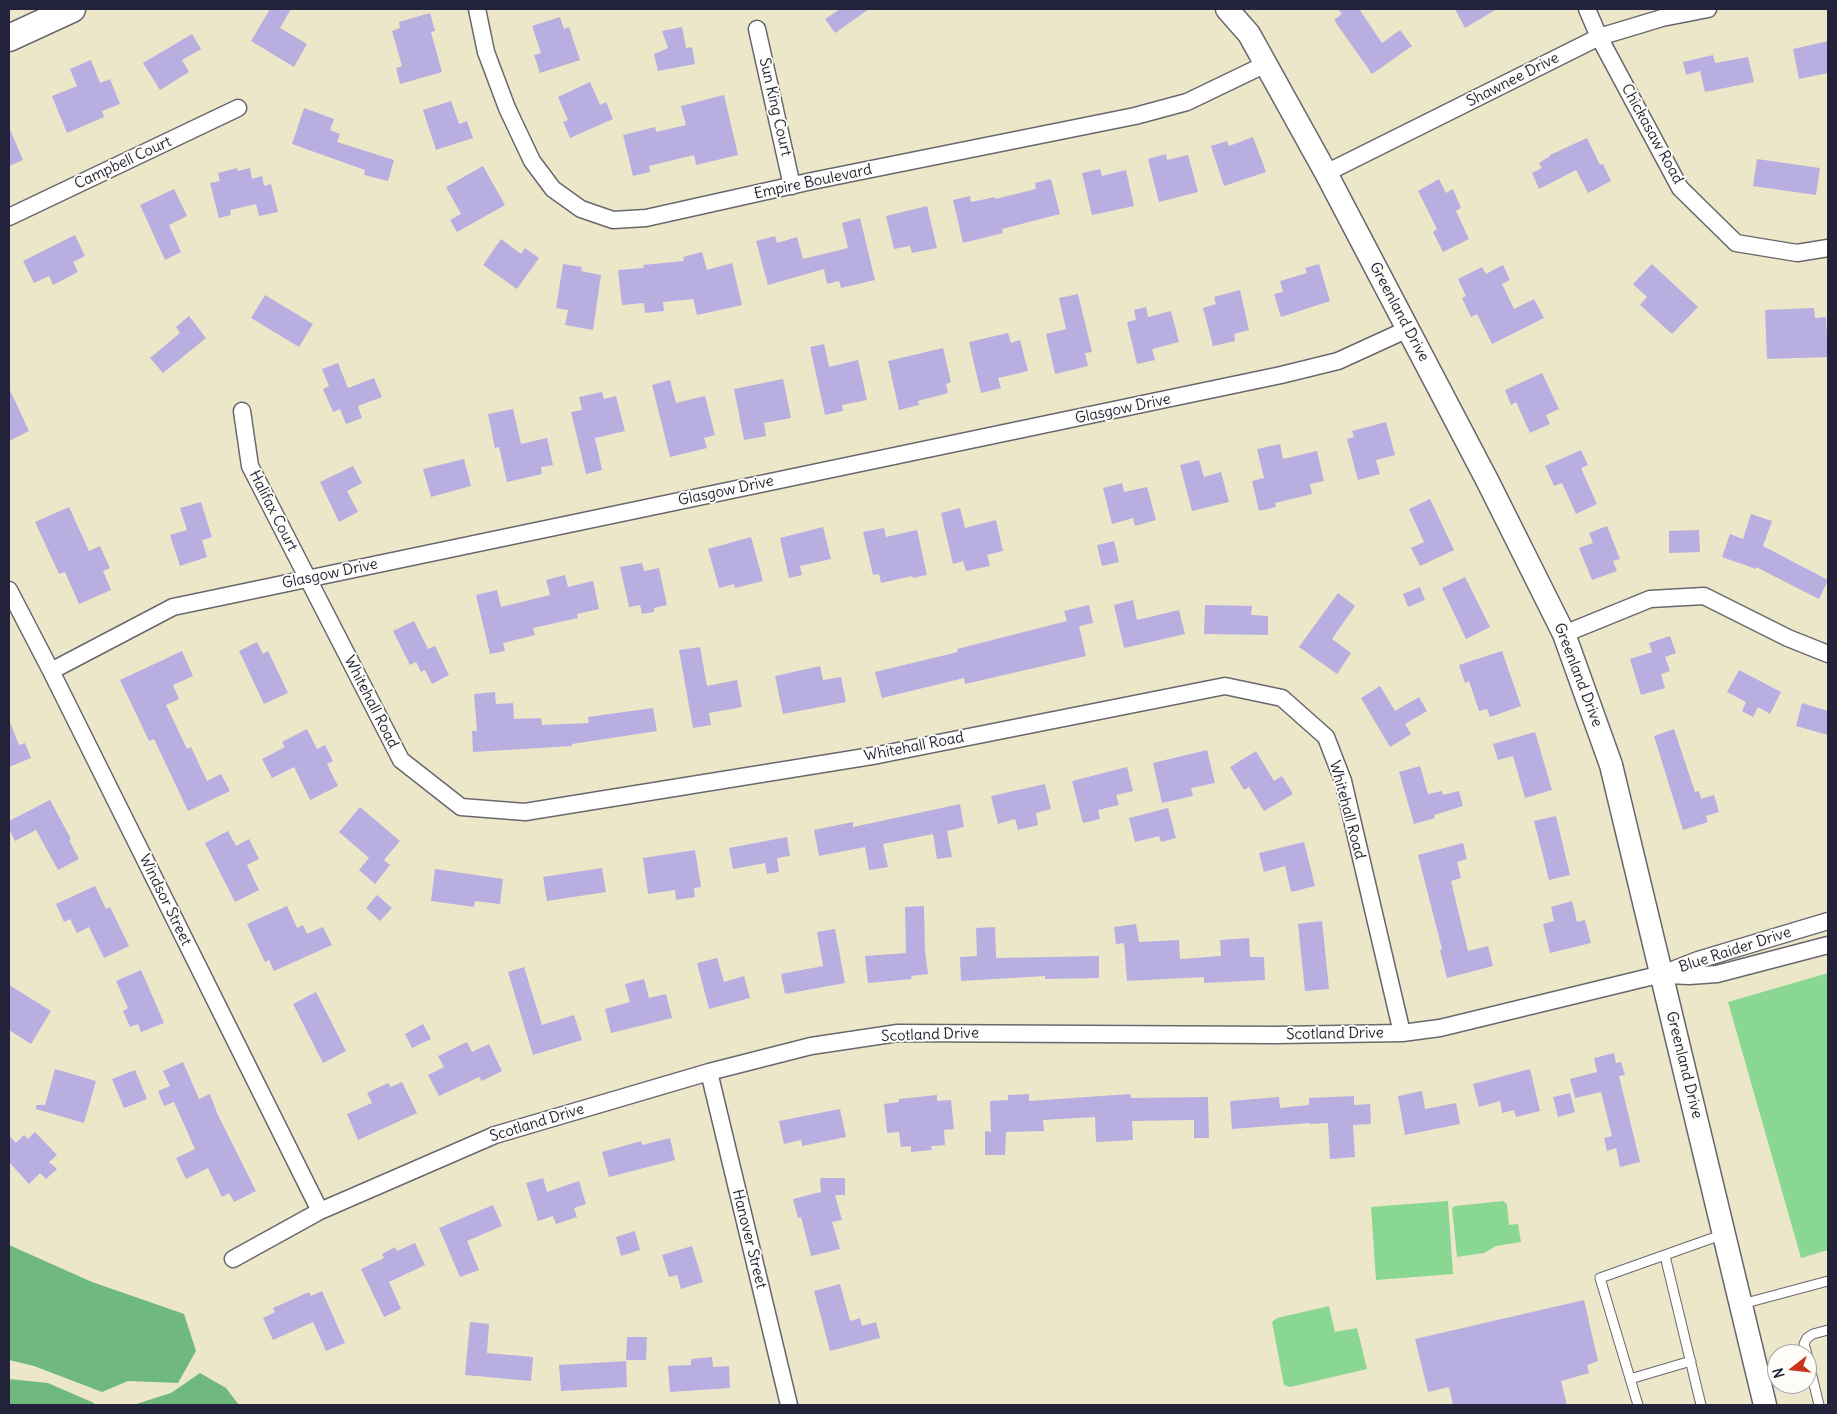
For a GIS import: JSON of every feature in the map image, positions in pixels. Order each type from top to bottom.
[{"type":"main road","points":[[9,38],[72,9]]},
{"type":"street","name":"Empire Boulevard","points":[[476,9],[486,52],[508,108],[532,161],[553,189],[581,209],[612,220],[646,218],[792,186],[1135,116],[1187,102],[1266,64]]},
{"type":"street","name":"Greenland Drive","points":[[1227,9],[1249,34],[1326,173],[1488,482],[1564,634],[1611,765],[1766,1405]]},
{"type":"street","name":"Chickasaw Road","points":[[1587,9],[1599,37],[1680,188],[1736,243],[1797,253],[1828,248]]},
{"type":"street","name":"Shawnee Drive","points":[[1326,173],[1599,37],[1662,18],[1708,9]]},
{"type":"street","name":"Sun King Court","points":[[757,29],[792,186]]},
{"type":"street","name":"Campbell Court","points":[[9,217],[238,108]]},
{"type":"street","name":"Glasgow Drive","points":[[51,671],[173,607],[1281,375],[1338,361],[1408,329]]},
{"type":"street","name":"Halifax Court","points":[[242,411],[250,466],[308,578]]},
{"type":"street","name":"Whitehall Road","points":[[308,578],[401,760],[461,807],[525,812],[878,755],[1225,686],[1282,698],[1326,737],[1342,781],[1402,1033]]},
{"type":"street","name":"Windsor Street","points":[[9,590],[320,1210]]},
{"type":"street","points":[[1564,634],[1650,599],[1704,596],[1788,638],[1828,654]]},
{"type":"street","name":"Blue Raider Drive","points":[[1662,974],[1698,960],[1828,921]]},
{"type":"street","name":"Blue Raider Drive","points":[[1662,974],[1690,976],[1717,974],[1828,945]]},
{"type":"street","name":"Scotland Drive","points":[[233,1259],[320,1210],[495,1135],[708,1072],[811,1046],[898,1034],[1276,1035],[1402,1033],[1440,1028],[1662,974]]},
{"type":"street","name":"Hanover Street","points":[[708,1072],[789,1405]]},
{"type":"lane","points":[[1638,1405],[1600,1278],[1725,1233]]},
{"type":"lane","points":[[1664,1256],[1701,1405]]},
{"type":"lane","points":[[1742,1304],[1828,1281]]},
{"type":"lane","points":[[1804,1344],[1807,1338],[1813,1334],[1828,1330]]},
{"type":"lane","points":[[1630,1379],[1690,1361]]},
{"type":"green space","points":[[1828,973],[1828,1250],[1801,1258],[1728,1002]]},
{"type":"green space","points":[[1448,1201],[1453,1274],[1376,1280],[1371,1207]]},
{"type":"green space","points":[[1503,1201],[1507,1204],[1509,1225],[1518,1224],[1521,1242],[1496,1246],[1484,1253],[1457,1257],[1452,1208],[1455,1206]]},
{"type":"green space","points":[[9,1245],[92,1282],[184,1314],[196,1351],[178,1383],[128,1381],[102,1392],[34,1366],[9,1360]]},
{"type":"green space","points":[[1329,1306],[1335,1332],[1357,1328],[1367,1369],[1290,1387],[1284,1385],[1272,1322],[1277,1318]]},
{"type":"green space","points":[[200,1373],[226,1388],[239,1405],[133,1405],[171,1393]]},
{"type":"green space","points":[[9,1379],[48,1383],[95,1405],[9,1405]]},
{"type":"building","points":[[270,9],[291,9],[280,28],[307,44],[294,67],[251,41]]},
{"type":"building","points":[[840,9],[869,9],[835,33],[825,19]]},
{"type":"building","points":[[1338,9],[1359,9],[1382,43],[1400,30],[1412,46],[1372,74],[1334,20],[1342,14]]},
{"type":"building","points":[[1455,9],[1497,9],[1465,28]]},
{"type":"building","points":[[430,13],[435,31],[431,32],[442,72],[400,84],[396,68],[402,66],[392,31],[400,28],[399,22]]},
{"type":"building","points":[[560,17],[564,29],[569,27],[580,60],[540,73],[534,55],[541,53],[532,26]]},
{"type":"building","points":[[682,27],[686,48],[692,47],[695,64],[658,71],[654,54],[668,48],[662,31]]},
{"type":"building","points":[[192,34],[201,49],[182,60],[189,72],[160,90],[143,63]]},
{"type":"building","points":[[1828,41],[1828,73],[1799,79],[1793,49]]},
{"type":"building","points":[[1713,55],[1715,63],[1748,57],[1754,82],[1705,92],[1700,71],[1686,75],[1683,62]]},
{"type":"building","points":[[91,60],[100,83],[110,79],[120,104],[102,111],[104,117],[67,133],[52,96],[77,86],[70,69]]},
{"type":"building","points":[[590,82],[600,105],[606,102],[613,119],[570,138],[563,122],[568,120],[558,97]]},
{"type":"building","points":[[724,95],[738,155],[696,165],[694,155],[649,166],[650,172],[633,176],[623,135],[655,127],[656,132],[686,125],[681,106]]},
{"type":"building","points":[[451,101],[459,124],[467,121],[473,138],[436,150],[423,110]]},
{"type":"building","points":[[304,108],[334,119],[330,130],[340,134],[337,142],[394,160],[388,181],[364,175],[365,170],[292,144]]},
{"type":"building","points":[[9,127],[23,160],[9,166]]},
{"type":"building","points":[[1253,137],[1266,172],[1224,186],[1211,146],[1227,141],[1229,146]]},
{"type":"building","points":[[1587,138],[1600,165],[1603,164],[1611,181],[1588,193],[1576,170],[1539,189],[1532,173],[1542,168],[1539,163],[1550,155]]},
{"type":"building","points":[[1166,154],[1167,160],[1188,155],[1198,192],[1159,202],[1148,159]]},
{"type":"building","points":[[1757,159],[1820,168],[1816,195],[1753,186]]},
{"type":"building","points":[[483,166],[505,205],[457,232],[450,220],[461,214],[446,187]]},
{"type":"building","points":[[237,168],[238,171],[250,168],[252,179],[262,176],[264,186],[271,184],[278,212],[259,216],[256,204],[230,210],[231,215],[219,218],[210,183],[220,181],[218,173]]},
{"type":"building","points":[[1100,169],[1102,176],[1126,170],[1134,206],[1092,215],[1082,173]]},
{"type":"building","points":[[1051,179],[1060,214],[1002,229],[1003,233],[963,243],[953,200],[970,196],[971,202],[995,197],[995,199],[1036,189],[1035,183]]},
{"type":"building","points":[[1439,179],[1446,193],[1453,189],[1461,208],[1456,211],[1469,239],[1443,252],[1433,232],[1437,229],[1418,191]]},
{"type":"building","points":[[174,189],[187,216],[169,225],[181,252],[165,260],[140,205]]},
{"type":"building","points":[[927,206],[937,248],[912,253],[910,246],[894,249],[886,216]]},
{"type":"building","points":[[860,218],[875,280],[841,288],[839,281],[827,284],[824,269],[768,285],[756,241],[775,236],[777,243],[797,237],[803,259],[848,248],[842,223]]},
{"type":"building","points":[[75,235],[85,256],[73,262],[78,272],[53,285],[49,276],[34,283],[23,261]]},
{"type":"building","points":[[501,239],[521,254],[525,248],[539,258],[517,289],[483,265]]},
{"type":"building","points":[[702,252],[707,270],[732,263],[742,305],[697,315],[693,299],[663,302],[664,311],[645,313],[644,303],[622,305],[618,270],[644,268],[643,265],[684,261],[683,257]]},
{"type":"building","points":[[563,264],[582,267],[581,271],[601,275],[593,330],[565,325],[568,310],[556,308]]},
{"type":"building","points":[[1319,264],[1330,301],[1281,317],[1274,294],[1283,292],[1280,281],[1307,273],[1305,268]]},
{"type":"building","points":[[1652,264],[1698,307],[1672,334],[1640,305],[1647,297],[1633,284]]},
{"type":"building","points":[[1503,265],[1510,280],[1502,284],[1514,309],[1534,299],[1544,318],[1492,344],[1477,314],[1471,317],[1462,298],[1466,296],[1458,279],[1482,267],[1486,274]]},
{"type":"building","points":[[1240,290],[1249,330],[1234,334],[1235,341],[1213,346],[1203,308],[1216,304],[1214,297]]},
{"type":"building","points":[[1078,294],[1092,352],[1085,353],[1088,366],[1055,374],[1046,334],[1066,329],[1059,298]]},
{"type":"building","points":[[265,295],[313,324],[299,347],[251,318]]},
{"type":"building","points":[[1146,307],[1148,317],[1171,311],[1179,342],[1152,349],[1155,360],[1137,364],[1127,322],[1136,320],[1134,310]]},
{"type":"building","points":[[1814,308],[1815,318],[1826,317],[1828,357],[1767,359],[1765,310]]},
{"type":"building","points":[[189,316],[206,338],[163,373],[150,358],[180,333],[176,327]]},
{"type":"building","points":[[1008,333],[1011,343],[1020,340],[1028,371],[998,378],[1001,388],[981,393],[969,342]]},
{"type":"building","points":[[824,344],[829,367],[858,360],[867,400],[842,405],[843,411],[825,415],[810,347]]},
{"type":"building","points":[[943,348],[951,382],[946,384],[948,393],[918,401],[919,405],[899,410],[888,361]]},
{"type":"building","points":[[338,363],[348,388],[374,378],[382,397],[358,406],[362,418],[346,424],[340,409],[333,412],[323,389],[329,386],[322,369]]},
{"type":"building","points":[[1542,373],[1559,409],[1546,415],[1550,424],[1530,433],[1516,402],[1511,405],[1505,390]]},
{"type":"building","points":[[783,379],[791,418],[764,423],[766,436],[744,440],[734,389]]},
{"type":"building","points":[[670,380],[676,403],[705,396],[715,435],[704,438],[707,448],[670,457],[652,385]]},
{"type":"building","points":[[9,388],[29,431],[9,441]]},
{"type":"building","points":[[602,392],[604,399],[616,396],[625,431],[595,438],[602,470],[586,474],[571,412],[582,410],[579,397]]},
{"type":"building","points":[[513,409],[521,444],[547,438],[553,465],[541,467],[542,474],[507,482],[499,447],[495,448],[488,414]]},
{"type":"building","points":[[1386,422],[1395,455],[1376,460],[1380,474],[1358,480],[1347,439],[1354,437],[1352,431]]},
{"type":"building","points":[[1280,444],[1283,459],[1317,451],[1324,481],[1310,484],[1312,494],[1275,503],[1276,507],[1259,511],[1252,481],[1264,478],[1257,449]]},
{"type":"building","points":[[1581,450],[1588,465],[1581,468],[1597,504],[1576,514],[1562,483],[1554,486],[1545,466]]},
{"type":"building","points":[[464,459],[471,486],[431,497],[423,469]]},
{"type":"building","points":[[1199,460],[1204,477],[1221,472],[1229,502],[1192,511],[1180,465]]},
{"type":"building","points":[[353,466],[362,483],[347,491],[358,512],[339,522],[320,482]]},
{"type":"building","points":[[1122,483],[1124,492],[1147,487],[1156,520],[1135,526],[1133,518],[1112,524],[1103,488]]},
{"type":"building","points":[[1430,499],[1454,550],[1420,566],[1411,548],[1424,542],[1409,509]]},
{"type":"building","points":[[201,502],[212,537],[202,540],[207,557],[180,566],[170,535],[187,530],[180,508]]},
{"type":"building","points":[[69,507],[89,551],[100,546],[110,568],[103,571],[111,590],[79,604],[65,572],[59,574],[35,522]]},
{"type":"building","points":[[960,508],[965,528],[996,520],[1003,551],[987,555],[990,566],[966,571],[963,561],[953,564],[941,513]]},
{"type":"building","points":[[1751,514],[1772,521],[1763,546],[1828,580],[1819,599],[1756,567],[1756,569],[1722,557],[1730,534],[1743,539]]},
{"type":"building","points":[[1607,526],[1620,559],[1613,561],[1617,571],[1592,580],[1579,548],[1593,543],[1589,533]]},
{"type":"building","points":[[823,527],[831,559],[800,566],[802,575],[789,578],[780,538]]},
{"type":"building","points":[[884,528],[886,537],[917,530],[927,575],[913,578],[912,576],[881,583],[879,574],[873,575],[863,532]]},
{"type":"building","points":[[1699,530],[1700,552],[1669,553],[1669,531]]},
{"type":"building","points":[[751,537],[763,581],[735,588],[734,584],[719,588],[708,549]]},
{"type":"building","points":[[1114,541],[1119,562],[1102,566],[1097,545]]},
{"type":"building","points":[[642,563],[644,571],[659,568],[667,605],[654,608],[654,612],[642,614],[640,605],[629,607],[620,567]]},
{"type":"building","points":[[565,575],[568,587],[593,581],[599,609],[577,614],[578,618],[533,628],[535,635],[503,643],[505,651],[490,654],[476,595],[497,590],[501,607],[550,595],[546,580]]},
{"type":"building","points":[[1465,577],[1490,627],[1466,639],[1442,588]]},
{"type":"building","points":[[1420,587],[1425,600],[1408,607],[1403,594]]},
{"type":"building","points":[[1338,593],[1355,606],[1332,639],[1351,653],[1337,674],[1299,647]]},
{"type":"building","points":[[1133,600],[1137,620],[1179,610],[1185,634],[1124,648],[1114,605]]},
{"type":"building","points":[[1089,605],[1093,623],[1079,626],[1086,656],[965,684],[964,678],[882,698],[875,672],[958,652],[957,649],[1067,621],[1064,611]]},
{"type":"building","points":[[1205,605],[1252,606],[1251,615],[1268,616],[1268,635],[1204,634]]},
{"type":"building","points":[[414,621],[428,649],[435,646],[449,675],[432,684],[425,670],[421,672],[416,662],[410,665],[393,631]]},
{"type":"building","points":[[1670,636],[1676,653],[1665,657],[1670,671],[1661,674],[1665,688],[1641,695],[1630,659],[1652,652],[1649,643]]},
{"type":"building","points":[[257,642],[263,654],[268,651],[288,693],[264,704],[239,651]]},
{"type":"building","points":[[700,647],[707,686],[737,680],[742,707],[709,713],[711,725],[693,728],[679,650]]},
{"type":"building","points":[[182,651],[193,676],[173,685],[179,699],[166,705],[187,749],[191,747],[207,781],[221,774],[230,791],[188,811],[154,739],[149,741],[120,680]]},
{"type":"building","points":[[1502,651],[1521,706],[1490,717],[1487,709],[1479,711],[1469,681],[1465,683],[1459,665]]},
{"type":"building","points":[[820,666],[823,680],[841,677],[846,702],[783,714],[775,676]]},
{"type":"building","points":[[1739,670],[1781,692],[1770,714],[1758,707],[1753,717],[1742,711],[1746,702],[1727,692]]},
{"type":"building","points":[[1380,686],[1395,711],[1419,697],[1427,711],[1405,724],[1411,734],[1390,747],[1361,698]]},
{"type":"building","points":[[495,692],[496,704],[513,703],[514,719],[541,718],[542,725],[589,723],[588,717],[653,708],[657,731],[572,744],[572,746],[473,752],[472,731],[477,731],[474,694]]},
{"type":"building","points":[[1802,703],[1828,711],[1828,735],[1796,726]]},
{"type":"building","points":[[9,720],[19,745],[25,743],[31,758],[9,767]]},
{"type":"building","points":[[307,729],[317,749],[325,745],[333,761],[327,764],[338,786],[310,800],[294,767],[272,778],[262,759],[285,747],[282,742]]},
{"type":"building","points":[[1674,729],[1695,792],[1699,791],[1701,799],[1714,795],[1719,812],[1706,816],[1708,822],[1683,830],[1654,736]]},
{"type":"building","points":[[1535,732],[1552,790],[1525,798],[1513,756],[1498,760],[1493,744]]},
{"type":"building","points":[[1207,750],[1215,783],[1191,788],[1193,796],[1162,803],[1153,763]]},
{"type":"building","points":[[1256,751],[1274,781],[1282,776],[1293,794],[1264,811],[1249,787],[1244,790],[1230,767]]},
{"type":"building","points":[[1420,766],[1428,794],[1442,791],[1443,795],[1459,791],[1463,806],[1434,815],[1435,818],[1414,824],[1399,772]]},
{"type":"building","points":[[1127,767],[1133,791],[1116,795],[1119,805],[1098,810],[1100,819],[1083,823],[1072,781]]},
{"type":"building","points":[[1045,784],[1051,809],[1036,813],[1038,825],[1018,830],[1015,819],[998,824],[991,796]]},
{"type":"building","points":[[50,800],[71,839],[69,840],[79,859],[58,870],[36,830],[15,841],[9,829],[9,821]]},
{"type":"building","points":[[960,804],[964,827],[947,831],[952,857],[937,859],[933,834],[883,844],[888,867],[869,870],[865,847],[819,856],[814,830],[853,822],[853,827]]},
{"type":"building","points":[[360,807],[400,841],[384,860],[390,865],[375,884],[359,870],[369,858],[339,832]]},
{"type":"building","points":[[1168,808],[1176,838],[1161,842],[1159,836],[1135,842],[1129,818]]},
{"type":"building","points":[[1556,816],[1570,875],[1549,880],[1534,821]]},
{"type":"building","points":[[228,831],[236,846],[249,839],[259,859],[247,865],[259,890],[235,902],[205,843]]},
{"type":"building","points":[[787,837],[790,856],[777,858],[779,872],[767,874],[765,863],[733,869],[729,848]]},
{"type":"building","points":[[1304,842],[1315,886],[1291,892],[1285,866],[1264,872],[1259,853]]},
{"type":"building","points":[[1463,843],[1467,859],[1457,862],[1461,878],[1451,881],[1456,902],[1468,951],[1488,946],[1493,966],[1447,978],[1440,950],[1442,949],[1418,855]]},
{"type":"building","points":[[695,850],[701,887],[694,888],[695,897],[676,900],[675,890],[648,894],[643,858]]},
{"type":"building","points":[[602,868],[606,892],[547,901],[543,877]]},
{"type":"building","points":[[435,869],[503,879],[500,904],[475,901],[474,907],[431,901]]},
{"type":"building","points":[[95,886],[106,909],[110,907],[129,946],[104,958],[89,927],[77,933],[70,919],[64,922],[56,904]]},
{"type":"building","points":[[377,895],[392,908],[380,921],[366,908]]},
{"type":"building","points":[[1572,901],[1577,922],[1585,920],[1591,943],[1550,953],[1543,924],[1554,921],[1551,907]]},
{"type":"building","points":[[287,906],[297,928],[303,925],[307,934],[323,927],[332,945],[274,971],[269,960],[265,962],[247,924]]},
{"type":"building","points":[[924,906],[925,951],[928,974],[911,976],[912,979],[868,983],[865,956],[906,953],[905,907]]},
{"type":"building","points":[[1322,921],[1329,989],[1305,991],[1298,924]]},
{"type":"building","points":[[1136,924],[1139,942],[1179,940],[1180,959],[1221,956],[1220,940],[1249,938],[1250,957],[1264,957],[1265,980],[1204,983],[1204,977],[1127,981],[1124,943],[1116,944],[1114,927]]},
{"type":"building","points":[[995,927],[996,958],[1099,956],[1099,978],[1045,979],[1045,976],[961,981],[960,957],[977,956],[976,928]]},
{"type":"building","points":[[835,929],[845,983],[785,994],[781,974],[823,966],[817,932]]},
{"type":"building","points":[[717,958],[724,982],[744,976],[750,998],[709,1009],[697,963]]},
{"type":"building","points":[[524,967],[542,1025],[574,1015],[582,1040],[533,1055],[508,972]]},
{"type":"building","points":[[141,970],[164,1023],[141,1032],[138,1024],[130,1027],[123,1011],[128,1008],[116,981]]},
{"type":"building","points":[[644,979],[649,998],[666,994],[672,1018],[611,1033],[605,1009],[630,1002],[625,984]]},
{"type":"building","points":[[9,985],[51,1011],[31,1044],[9,1030]]},
{"type":"building","points":[[316,992],[346,1051],[323,1063],[293,1004]]},
{"type":"building","points":[[423,1024],[431,1039],[412,1048],[405,1034]]},
{"type":"building","points":[[467,1042],[472,1052],[489,1044],[502,1071],[482,1081],[479,1077],[439,1096],[428,1075],[444,1067],[438,1056]]},
{"type":"building","points":[[1614,1053],[1616,1063],[1621,1062],[1625,1075],[1619,1076],[1640,1162],[1620,1167],[1616,1148],[1607,1151],[1604,1138],[1612,1136],[1601,1092],[1575,1098],[1570,1079],[1597,1072],[1594,1058]]},
{"type":"building","points":[[183,1062],[199,1099],[210,1094],[217,1113],[256,1191],[234,1202],[229,1193],[222,1197],[208,1168],[186,1179],[176,1158],[195,1149],[174,1102],[164,1106],[158,1091],[170,1086],[163,1071]]},
{"type":"building","points":[[55,1069],[96,1081],[84,1123],[36,1109],[36,1105],[45,1105]]},
{"type":"building","points":[[1530,1069],[1540,1111],[1516,1117],[1514,1110],[1502,1113],[1500,1101],[1479,1107],[1473,1084]]},
{"type":"building","points":[[135,1070],[147,1099],[124,1108],[112,1079]]},
{"type":"building","points":[[402,1082],[417,1113],[358,1140],[347,1114],[372,1103],[367,1093],[388,1083],[391,1087]]},
{"type":"building","points":[[1422,1091],[1425,1109],[1456,1103],[1460,1124],[1405,1135],[1398,1096]]},
{"type":"building","points":[[1570,1093],[1575,1112],[1558,1117],[1553,1097]]},
{"type":"building","points":[[1029,1094],[1029,1101],[1130,1094],[1131,1098],[1208,1097],[1209,1138],[1194,1138],[1194,1120],[1132,1121],[1133,1140],[1096,1142],[1095,1117],[1043,1120],[1044,1131],[1006,1132],[1005,1155],[985,1155],[985,1131],[991,1132],[990,1101],[1008,1100],[1008,1095]]},
{"type":"building","points":[[937,1095],[937,1101],[951,1100],[954,1129],[944,1130],[945,1145],[931,1146],[932,1150],[911,1152],[911,1146],[901,1147],[899,1132],[887,1133],[884,1104],[899,1102],[899,1099]]},
{"type":"building","points":[[1354,1096],[1354,1105],[1370,1104],[1371,1124],[1353,1125],[1355,1157],[1330,1159],[1328,1123],[1232,1129],[1230,1101],[1279,1097],[1280,1108],[1309,1105],[1309,1098]]},
{"type":"building","points":[[840,1109],[846,1137],[802,1146],[801,1140],[784,1144],[779,1121]]},
{"type":"building","points":[[35,1132],[57,1155],[49,1162],[57,1169],[46,1179],[40,1173],[29,1184],[9,1162],[9,1135],[16,1143],[24,1135],[28,1139]]},
{"type":"building","points":[[670,1138],[675,1160],[609,1177],[602,1152],[641,1141],[642,1145]]},
{"type":"building","points":[[543,1178],[547,1192],[579,1181],[586,1204],[574,1208],[577,1217],[556,1224],[553,1216],[538,1221],[526,1183]]},
{"type":"building","points":[[820,1178],[845,1178],[845,1195],[835,1195],[842,1220],[832,1222],[840,1249],[811,1256],[801,1217],[798,1218],[793,1199],[821,1192]]},
{"type":"building","points":[[493,1205],[502,1226],[467,1241],[479,1270],[460,1277],[439,1228]]},
{"type":"building","points":[[635,1231],[640,1250],[621,1256],[616,1237]]},
{"type":"building","points":[[415,1243],[425,1265],[389,1282],[401,1309],[384,1317],[361,1269],[384,1258],[382,1254],[395,1247],[397,1251]]},
{"type":"building","points":[[692,1246],[703,1282],[681,1289],[677,1275],[669,1277],[662,1255]]},
{"type":"building","points":[[840,1284],[850,1321],[860,1318],[862,1326],[876,1322],[880,1338],[830,1351],[814,1291]]},
{"type":"building","points":[[322,1291],[345,1343],[326,1351],[313,1322],[273,1340],[263,1318],[275,1312],[273,1308],[309,1292],[311,1296]]},
{"type":"building","points":[[1584,1300],[1598,1361],[1587,1365],[1589,1373],[1561,1381],[1567,1405],[1453,1405],[1449,1387],[1428,1392],[1415,1339]]},
{"type":"building","points":[[470,1322],[489,1324],[487,1353],[533,1357],[531,1381],[465,1375]]},
{"type":"building","points":[[627,1337],[647,1337],[646,1360],[626,1360]]},
{"type":"building","points":[[712,1357],[713,1367],[729,1366],[730,1388],[670,1392],[668,1366],[691,1365],[691,1359]]},
{"type":"building","points":[[626,1361],[627,1387],[561,1391],[559,1365]]}]
